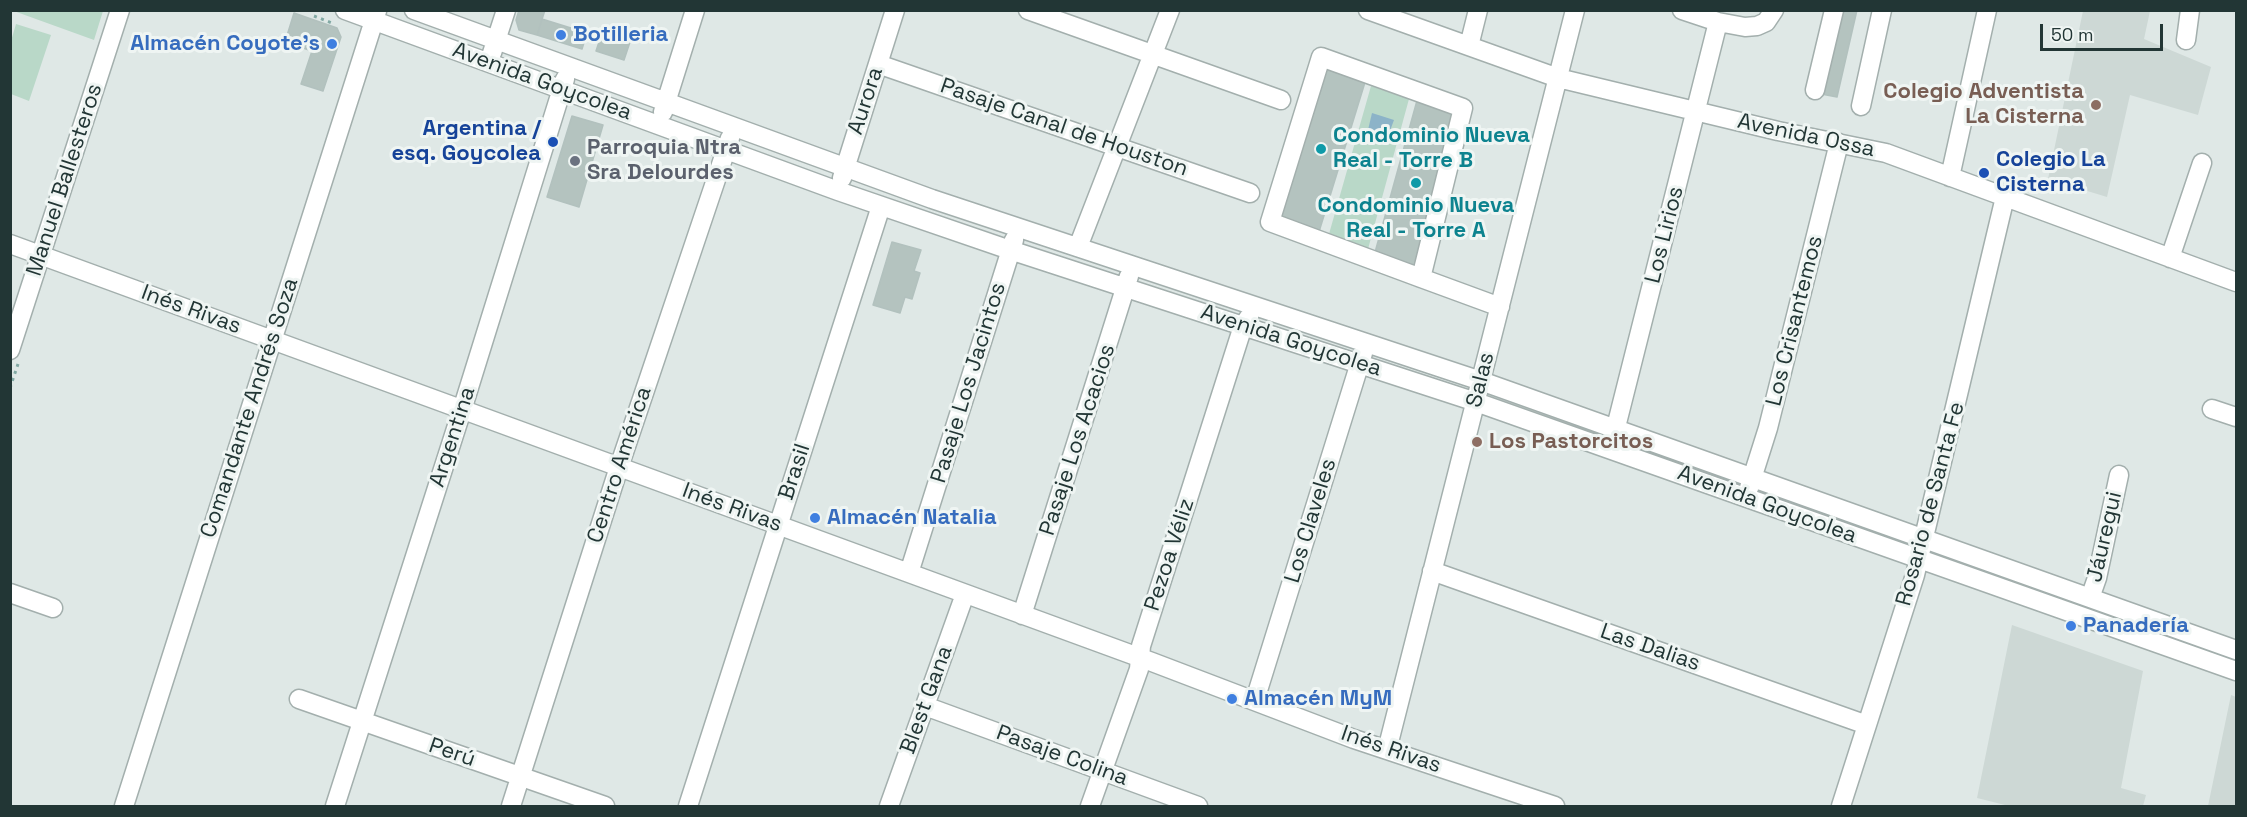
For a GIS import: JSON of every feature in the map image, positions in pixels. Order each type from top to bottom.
[{"type":"street","name":"Manuel Ballesteros","points":[[10,350],[120,10]]},
{"type":"street","name":"Avenida Goycolea","points":[[345,10],[375,16],[489,63],[838,191],[1610,448],[2236,671]]},
{"type":"street","name":"Avenida Goycolea","points":[[414,10],[932,199],[1481,381],[2236,650]]},
{"type":"street","points":[[489,63],[506,10]]},
{"type":"street","points":[[659,125],[695,10]]},
{"type":"street","name":"Aurora","points":[[838,191],[895,10]]},
{"type":"street","points":[[1028,10],[1281,100]]},
{"type":"street","points":[[1078,247],[1170,10]]},
{"type":"street","name":"Avenida Ossa","points":[[1368,10],[1406,17],[1469,46],[1558,78],[1695,112],[1886,153],[2236,282]]},
{"type":"street","points":[[1469,46],[1478,10]]},
{"type":"street","name":"Salas","points":[[1387,750],[1575,10]]},
{"type":"street","points":[[1682,10],[1718,22],[1745,27],[1757,26],[1766,22],[1774,10]]},
{"type":"street","points":[[1815,90],[1834,10]]},
{"type":"street","points":[[1861,106],[1882,10]]},
{"type":"street","points":[[1950,177],[1987,10]]},
{"type":"street","points":[[2186,40],[2190,10]]},
{"type":"street","name":"Comandante Andrés Soza","points":[[124,807],[375,16]]},
{"type":"street","name":"Los Lirios","points":[[1610,448],[1718,22]]},
{"type":"street","points":[[1421,278],[1463,108],[1321,57],[1270,222],[1421,278],[1500,307]]},
{"type":"street","name":"Pasaje Canal de Houston","points":[[878,64],[1250,193]]},
{"type":"street","name":"Argentina","points":[[334,807],[462,410],[569,67]]},
{"type":"street","name":"Centro América","points":[[511,807],[619,467],[725,149],[735,127]]},
{"type":"street","name":"Los Crisantemos","points":[[1745,498],[1768,428],[1839,142]]},
{"type":"street","points":[[2170,258],[2202,163]]},
{"type":"street","name":"Rosario de Santa Fe","points":[[1840,807],[1919,559],[2005,197]]},
{"type":"street","name":"Brasil","points":[[688,807],[881,206]]},
{"type":"street","name":"Pasaje Los Jacintos","points":[[909,573],[1018,227]]},
{"type":"street","name":"Inés Rivas","points":[[10,244],[1255,700],[1387,750],[1501,798],[1555,807]]},
{"type":"street","name":"Pasaje Los Acacios","points":[[1022,615],[1133,265]]},
{"type":"street","name":"Pezoa Véliz","points":[[1090,807],[1139,669],[1143,638],[1244,326],[1257,306]]},
{"type":"street","name":"Los Claveles","points":[[1255,700],[1367,342]]},
{"type":"street","points":[[2212,409],[2236,417]]},
{"type":"street","name":"Jáuregui","points":[[2090,598],[2097,578],[2119,476]]},
{"type":"street","name":"Las Dalias","points":[[1432,571],[1867,725]]},
{"type":"street","points":[[10,593],[53,608]]},
{"type":"street","name":"Blest Gana","points":[[889,807],[965,594]]},
{"type":"street","name":"Perú","points":[[299,699],[605,807]]},
{"type":"street","name":"Pasaje Colina","points":[[925,706],[1198,807]]},
{"type":"shaded area","name":"Colegio Adventista La Cisterna","points":[[2083,11],[2150,11],[2144,39],[2211,67],[2198,115],[2130,95],[2107,197],[2048,179]]},
{"type":"shaded area","points":[[2012,625],[2143,671],[2121,788],[2146,795],[2143,806],[2009,806],[1977,798]]},
{"type":"shaded area","points":[[2231,695],[2236,697],[2236,806],[2208,806]]},
{"type":"green space","points":[[11,10],[103,10],[103,11],[94,40]]},
{"type":"green space","points":[[16,24],[51,35],[29,101],[11,94],[11,41]]},
{"type":"green space","points":[[1371,86],[1409,99],[1368,249],[1329,234]]},
{"type":"water","points":[[1372,113],[1394,120],[1388,136],[1368,130]]},
{"type":"building","points":[[519,10],[545,10],[537,35],[519,30],[516,20]]},
{"type":"building","points":[[1835,10],[1857,10],[1837,97],[1816,93]]},
{"type":"building","points":[[294,13],[337,28],[341,37],[323,91],[301,84],[312,51],[285,42]]},
{"type":"building","points":[[542,19],[587,33],[582,49],[537,35]]},
{"type":"building","points":[[604,27],[632,36],[624,60],[596,51]]},
{"type":"building","name":"Condominio Nueva Real - Torre B","points":[[1324,65],[1366,79],[1318,235],[1275,219]]},
{"type":"building","name":"Condominio Nueva Real - Torre A","points":[[1418,97],[1456,110],[1417,271],[1374,256]]},
{"type":"building","name":"Parroquia Ntra Sra Delourdes","points":[[572,116],[603,125],[579,207],[547,197]]},
{"type":"building","points":[[892,242],[921,250],[914,271],[920,273],[912,299],[905,297],[900,313],[873,305]]},
{"type":"place","name":"Botilleria","points":[[561,35]]},
{"type":"place","name":"Almacén Coyote's","points":[[332,44]]},
{"type":"place","name":"Colegio Adventista La Cisterna","points":[[2096,105]]},
{"type":"place","name":"Argentina / esq. Goycolea","points":[[553,142]]},
{"type":"place","name":"Condominio Nueva Real - Torre B","points":[[1321,149]]},
{"type":"place","name":"Parroquia Ntra Sra Delourdes","points":[[575,161]]},
{"type":"place","name":"Colegio La Cisterna","points":[[1984,173]]},
{"type":"place","name":"Condominio Nueva Real - Torre A","points":[[1416,183]]},
{"type":"place","name":"Los Pastorcitos","points":[[1477,442]]},
{"type":"place","name":"Almacén Natalia","points":[[815,518]]},
{"type":"place","name":"Panadería","points":[[2071,626]]},
{"type":"place","name":"Almacén MyM","points":[[1232,699]]}]
